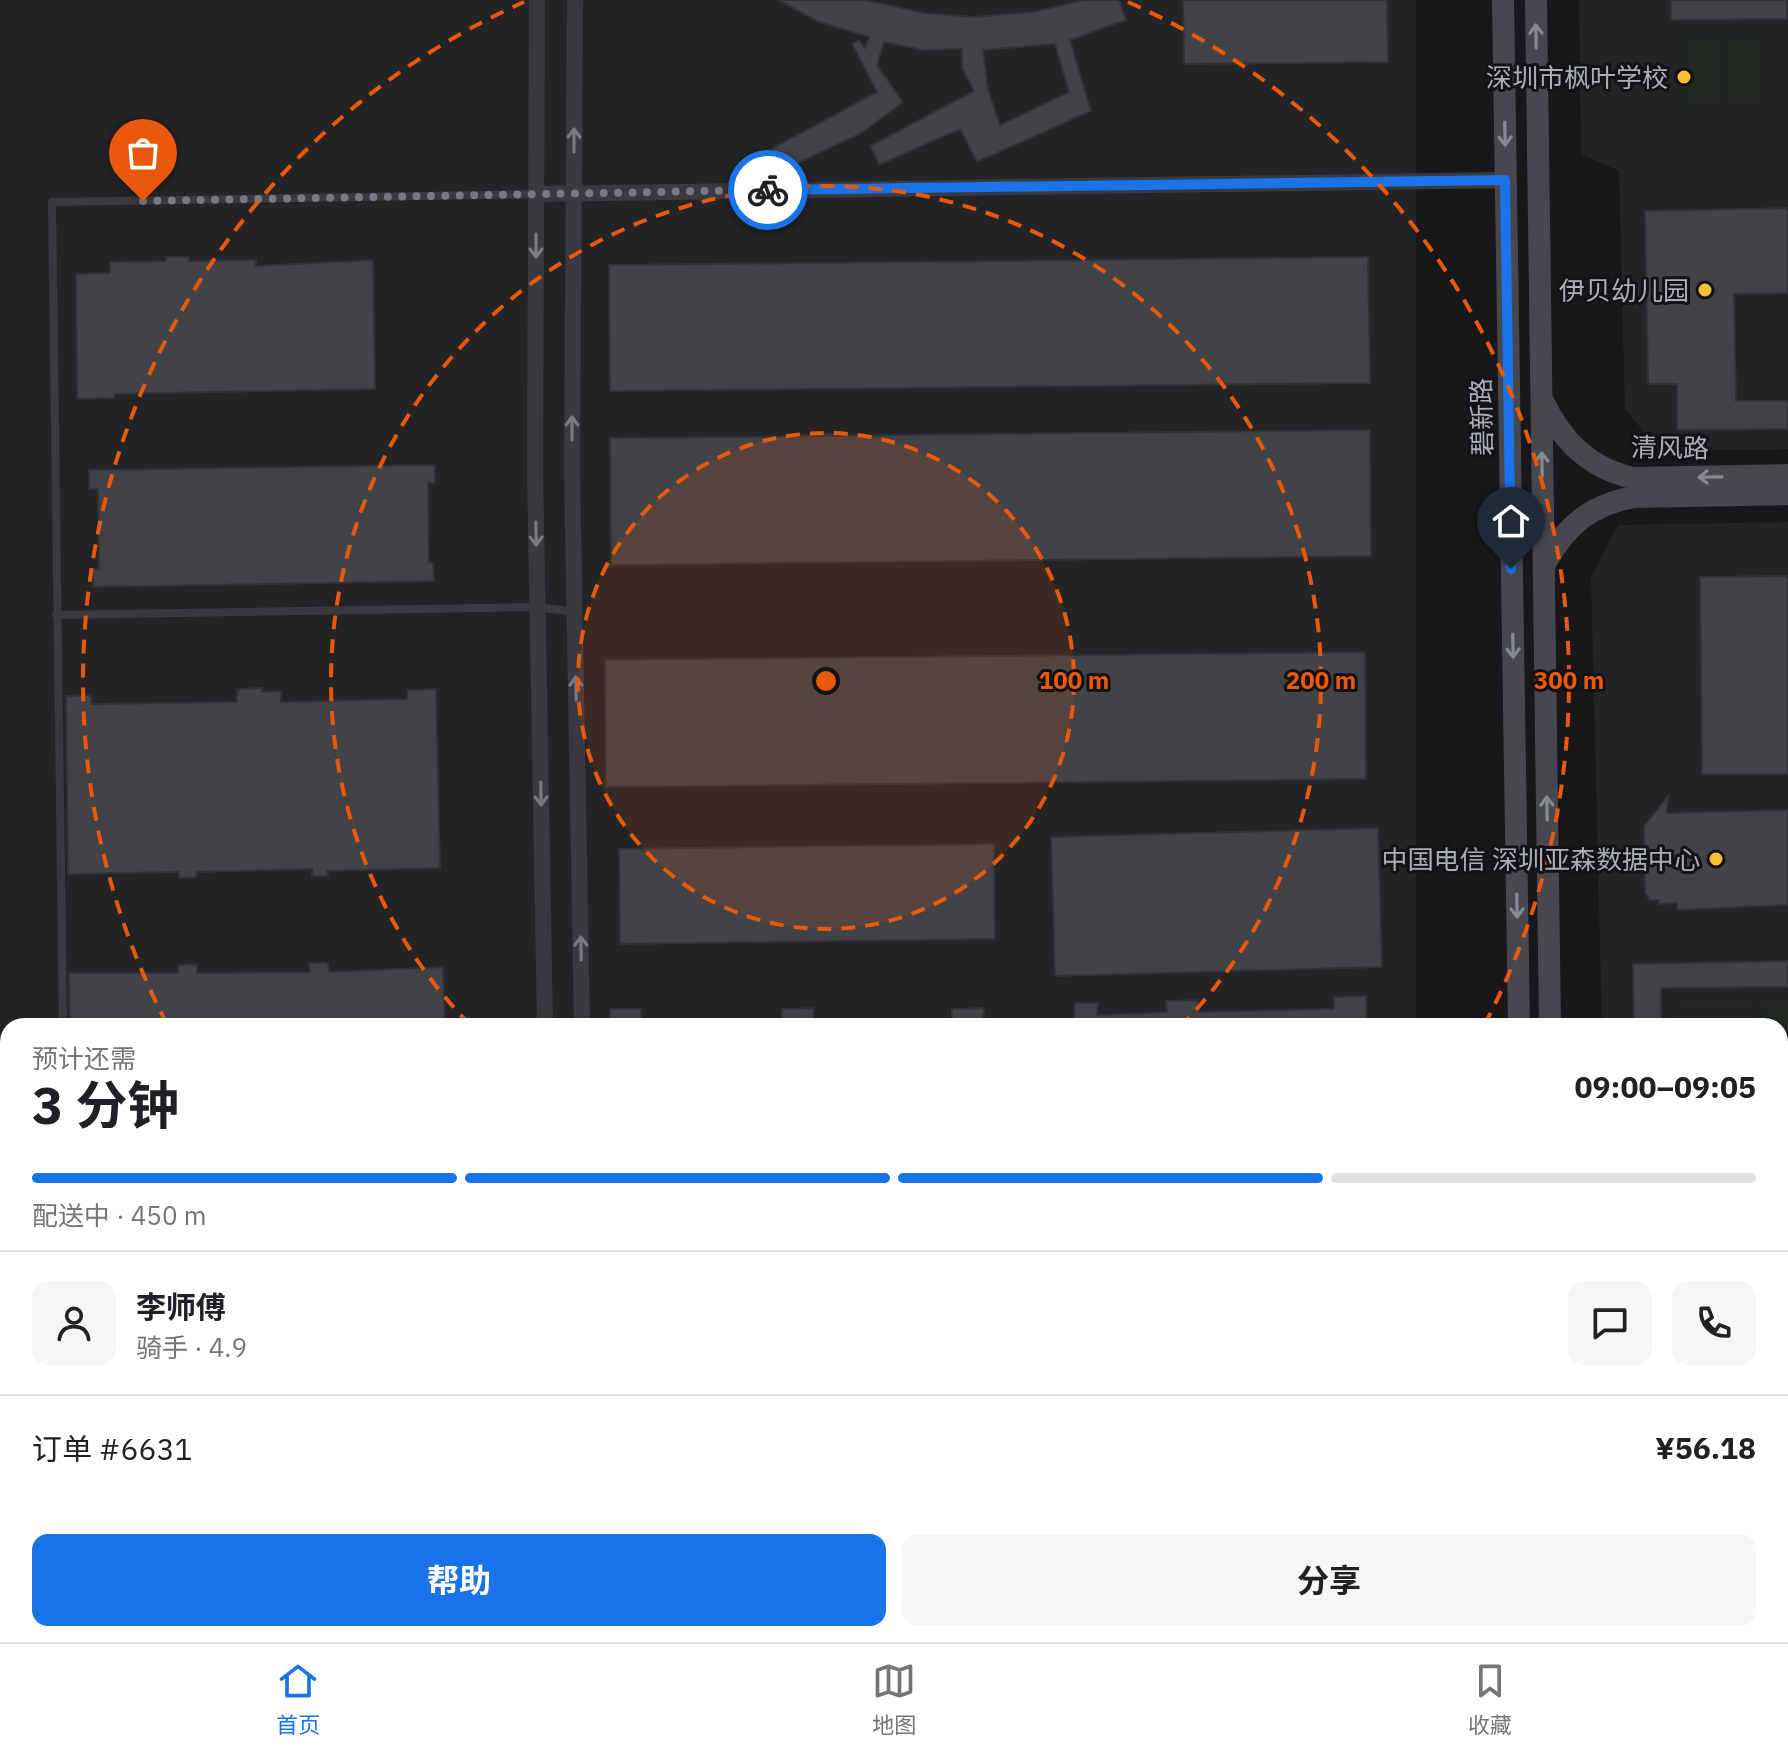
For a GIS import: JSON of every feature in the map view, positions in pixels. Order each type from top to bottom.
[{"type":"main road","name":"碧新路","points":[[1503,0],[1519,1018]]},
{"type":"main road","points":[[1536,0],[1550,1018]]},
{"type":"main road","name":"清风路","points":[[1541,395],[1555,426],[1573,447],[1614,473],[1633,478],[1788,475]]},
{"type":"main road","name":"清风路","points":[[1543,567],[1556,542],[1571,525],[1613,500],[1788,494]]},
{"type":"street","points":[[537,0],[537,607],[545,1018]]},
{"type":"street","points":[[575,0],[575,612],[582,1018]]},
{"type":"street","points":[[537,194],[1505,180]]},
{"type":"lane","points":[[63,1018],[52,202],[537,194]]},
{"type":"lane","points":[[56,615],[537,607],[575,612]]},
{"type":"shaded area","points":[[0,0],[1416,0],[1416,1018],[0,1018]]},
{"type":"shaded area","points":[[1579,0],[1788,0],[1788,449],[1660,451],[1625,409],[1619,171],[1581,154]]},
{"type":"shaded area","points":[[1762,35],[1763,105],[1726,106],[1724,36]]},
{"type":"shaded area","points":[[1720,36],[1722,106],[1684,107],[1682,37]]},
{"type":"shaded area","points":[[1788,522],[1788,1018],[1602,1018],[1591,577],[1618,525]]},
{"type":"shaded area","points":[[1757,1000],[1788,1000],[1788,1018],[1757,1018]]},
{"type":"shaded area","points":[[1674,1001],[1751,1001],[1751,1018],[1674,1018]]},
{"type":"building","points":[[778,0],[866,0],[924,13],[974,17],[1033,12],[1084,0],[1119,0],[1126,20],[1070,40],[1091,111],[977,162],[960,129],[879,165],[870,146],[974,91],[962,68],[962,49],[922,50],[884,42],[877,65],[903,102],[862,133],[787,168],[771,149],[877,92],[852,44],[859,40],[865,48],[869,37],[819,22]],"holes":[[[1055,44],[1069,92],[1000,125],[988,89],[983,50]]]},
{"type":"building","points":[[1183,0],[1387,0],[1388,62],[1184,64]]},
{"type":"building","points":[[1671,0],[1787,0],[1787,19],[1671,20]]},
{"type":"building","points":[[1788,208],[1788,293],[1734,294],[1736,401],[1788,401],[1788,429],[1677,430],[1677,384],[1648,384],[1645,211]]},
{"type":"building","points":[[166,257],[189,257],[189,261],[256,260],[256,266],[373,260],[375,389],[114,394],[114,398],[77,399],[76,274],[110,273],[110,262],[166,261]]},
{"type":"building","points":[[1368,257],[1370,383],[610,391],[609,265]]},
{"type":"building","points":[[1370,430],[1371,556],[611,565],[610,438]]},
{"type":"building","points":[[435,465],[435,483],[428,483],[429,563],[433,563],[434,581],[93,587],[92,569],[99,569],[98,489],[89,489],[89,470]]},
{"type":"building","points":[[1788,576],[1788,774],[1702,774],[1700,577]]},
{"type":"building","points":[[1365,652],[1366,779],[606,787],[605,660]]},
{"type":"building","points":[[262,688],[262,692],[281,691],[281,702],[407,699],[407,690],[436,689],[440,868],[327,871],[328,876],[312,876],[312,869],[196,872],[196,877],[179,878],[179,872],[68,874],[66,696],[91,695],[92,704],[237,702],[237,689]]},
{"type":"building","name":"中国电信 深圳亚森数据中心","points":[[1668,796],[1667,813],[1788,810],[1788,905],[1677,910],[1677,903],[1659,904],[1659,900],[1650,900],[1645,893],[1644,826]]},
{"type":"building","points":[[1378,828],[1382,967],[1055,976],[1051,837]]},
{"type":"building","points":[[994,844],[995,939],[620,944],[619,849]]},
{"type":"building","points":[[1788,961],[1788,987],[1661,988],[1661,1018],[1634,1018],[1633,964]]},
{"type":"building","points":[[309,963],[328,963],[329,972],[443,967],[445,1018],[70,1018],[69,973],[178,973],[178,965],[197,964],[197,973],[310,972]]},
{"type":"building","points":[[1366,996],[1367,1018],[1074,1018],[1075,1003],[1098,1003],[1097,1015],[1167,1012],[1166,1001],[1198,1000],[1199,1012],[1334,1009],[1334,997]]},
{"type":"building","points":[[814,1008],[813,1018],[782,1018],[782,1009]]},
{"type":"building","points":[[984,1008],[983,1018],[952,1018],[952,1009]]},
{"type":"building","points":[[610,1009],[641,1009],[641,1018],[610,1018]]},
{"type":"way so far","points":[[143,201],[768,190]]},
{"type":"place","name":"深圳市枫叶学校","points":[[1684,77]]},
{"type":"place","name":"伊贝幼儿园","points":[[1705,290]]},
{"type":"place","name":"中国电信 深圳亚森数据中心","points":[[1716,859]]},
{"type":"route","points":[[768,190],[1505,180],[1511,569]]}]
